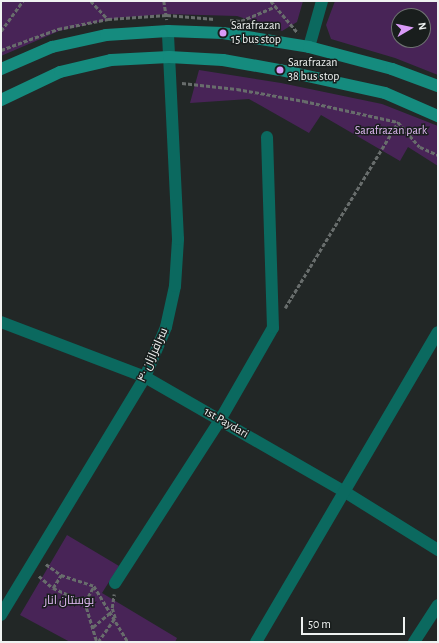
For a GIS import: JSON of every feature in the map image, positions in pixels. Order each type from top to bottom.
[{"type":"main road","points":[[1,69],[52,47],[106,35],[168,31],[223,33],[309,46],[392,69],[438,86]]},
{"type":"main road","points":[[1,100],[60,72],[111,60],[169,57],[223,60],[288,72],[385,93],[438,116]]},
{"type":"street","points":[[309,46],[322,1]]},
{"type":"street","name":"سرافرازان ۴۰","points":[[1,616],[145,376],[166,326],[175,286],[178,239],[169,81],[168,31]]},
{"type":"street","points":[[115,583],[220,420],[273,328],[267,137]]},
{"type":"street","name":"1st Paydari","points":[[1,322],[145,376],[345,492],[438,550]]},
{"type":"street","points":[[256,642],[438,332]]},
{"type":"street","points":[[414,642],[438,605]]},
{"type":"path","points":[[1,31],[23,1]]},
{"type":"path","points":[[91,1],[108,19]]},
{"type":"path","points":[[164,1],[168,31]]},
{"type":"path","points":[[271,1],[309,46]]},
{"type":"path","points":[[169,81],[244,90],[304,101],[398,122],[420,147],[438,155]]},
{"type":"path","points":[[273,328],[398,122]]},
{"type":"path","points":[[33,562],[61,575],[94,586],[115,618],[128,642]]},
{"type":"path","points":[[33,562],[53,588],[85,602]]},
{"type":"path","points":[[53,588],[61,575]]},
{"type":"path","points":[[115,583],[112,608],[115,618]]},
{"type":"path","points":[[94,586],[85,602],[98,642]]},
{"type":"path","points":[[93,627],[111,612]]},
{"type":"path","points":[[98,642],[115,618]]},
{"type":"green space","points":[[1,1],[303,1],[297,22],[282,31],[237,16],[166,14],[117,18],[59,31],[1,56]]},
{"type":"green space","points":[[335,1],[438,1],[438,75],[395,58],[331,39],[326,25]]},
{"type":"green space","name":"Sarafrazan park","points":[[199,70],[281,83],[382,104],[438,126],[438,166],[408,147],[400,161],[321,115],[309,133],[249,99],[190,103]]},
{"type":"green space","name":"بوستان انار","points":[[67,535],[119,566],[102,593],[177,638],[175,642],[70,642],[20,615]]},
{"type":"place","name":"Sarafrazan 15 bus stop","points":[[223,33]]},
{"type":"place","name":"Sarafrazan 38 bus stop","points":[[280,70]]}]
